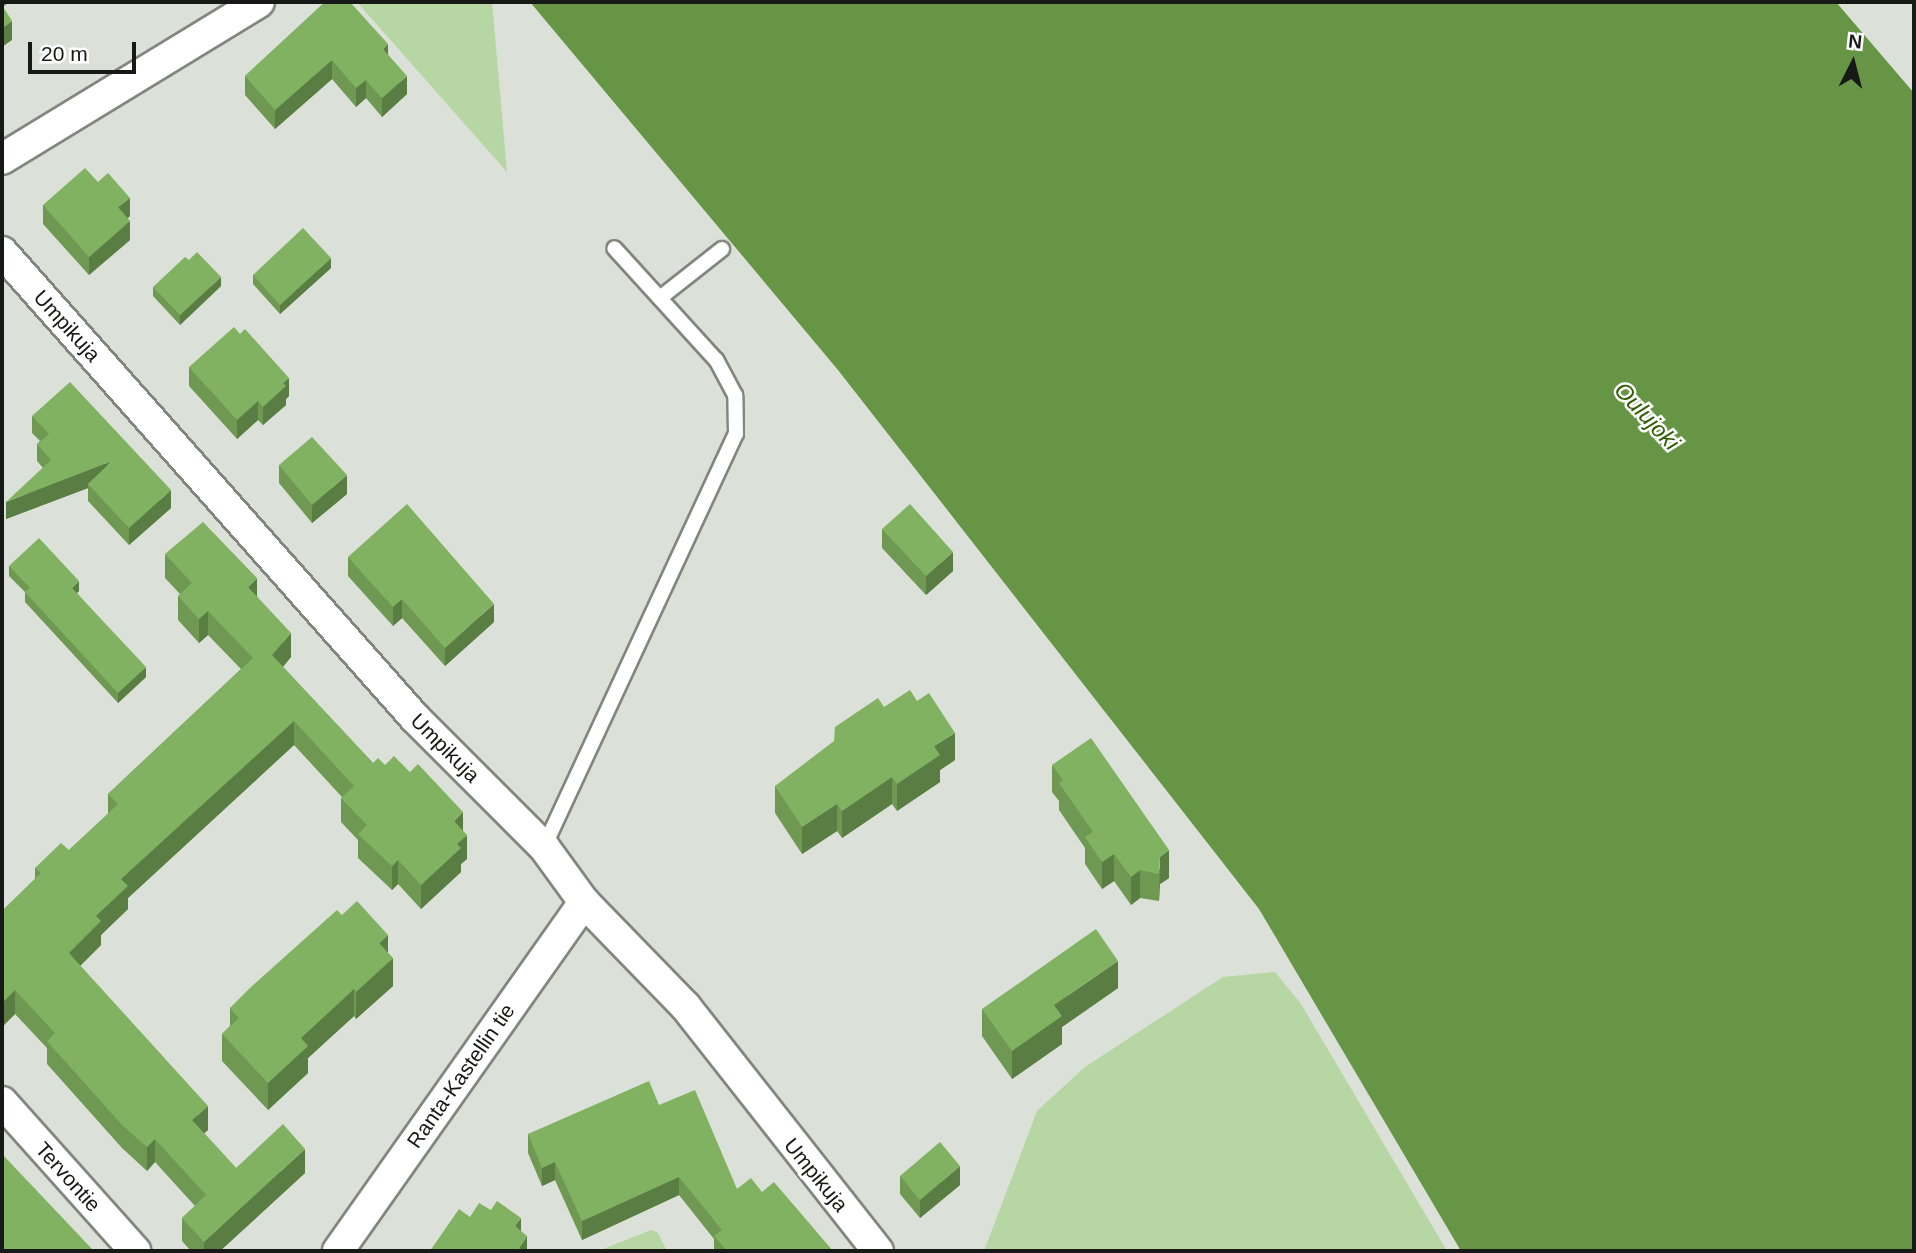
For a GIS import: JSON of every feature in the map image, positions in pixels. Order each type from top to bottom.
[{"type":"street","points":[[2,159],[259,2]]},
{"type":"street","name":"Umpikuja","points":[[2,252],[406,708],[544,847],[584,902],[686,1007],[878,1251]]},
{"type":"street","name":"Ranta-Kastellin tie","points":[[338,1251],[584,902]]},
{"type":"street","name":"Tervontie","points":[[2,1102],[135,1251]]},
{"type":"lane","points":[[544,847],[736,434],[735,395],[716,360],[614,248]]},
{"type":"lane","points":[[660,298],[722,249]]},
{"type":"shaded area","points":[[357,2],[492,2],[507,172]]},
{"type":"shaded area","points":[[1275,972],[1301,1004],[1447,1251],[984,1251],[1037,1111],[1085,1067],[1223,977]]},
{"type":"shaded area","points":[[651,1230],[658,1233],[667,1251],[598,1251]]},
{"type":"water","name":"Oulujoki","points":[[530,2],[1836,2],[1914,93],[1914,1251],[1461,1251],[1259,909],[838,370]]},
{"type":"building","points":[[325,2],[350,2],[388,44],[383,49],[407,76],[382,98],[366,80],[356,88],[332,60],[275,110],[245,76]]},
{"type":"building","points":[[2,5],[12,21],[2,28]]},
{"type":"building","points":[[85,168],[98,182],[108,173],[130,198],[118,207],[130,221],[89,257],[43,205]]},
{"type":"building","points":[[303,228],[331,258],[280,305],[253,275]]},
{"type":"building","points":[[197,252],[221,277],[180,315],[153,287],[185,257],[189,260]]},
{"type":"building","points":[[234,327],[240,334],[245,329],[289,378],[283,383],[286,386],[263,407],[258,401],[237,420],[189,367]]},
{"type":"building","points":[[70,382],[171,490],[129,528],[88,484],[112,461],[6,502],[51,460],[37,444],[49,434],[32,416]]},
{"type":"building","points":[[312,437],[347,475],[312,505],[279,465]]},
{"type":"building","points":[[407,504],[494,604],[445,648],[402,599],[393,607],[348,557]]},
{"type":"building","points":[[910,504],[953,552],[926,576],[882,529]]},
{"type":"building","points":[[203,522],[257,578],[248,587],[291,633],[272,655],[373,763],[378,758],[385,765],[394,756],[410,772],[418,764],[463,812],[454,821],[467,835],[457,844],[461,848],[421,885],[398,860],[392,866],[358,834],[367,825],[341,798],[354,786],[294,721],[121,879],[128,886],[96,916],[101,921],[69,953],[208,1106],[192,1120],[236,1168],[283,1124],[305,1149],[204,1242],[182,1218],[206,1195],[155,1139],[147,1147],[122,1125],[47,1041],[55,1033],[15,990],[2,1003],[2,911],[41,873],[35,868],[61,843],[69,850],[118,804],[108,794],[253,658],[208,611],[199,619],[178,596],[192,583],[165,554]]},
{"type":"building","points":[[39,538],[79,581],[72,588],[146,667],[118,693],[25,592],[30,588],[9,566]]},
{"type":"building","points":[[910,690],[917,701],[929,693],[955,733],[934,746],[940,755],[897,784],[892,777],[842,811],[837,804],[802,827],[775,786],[834,741],[835,727],[878,698],[884,707]]},
{"type":"building","points":[[1091,738],[1169,850],[1160,857],[1159,874],[1140,870],[1131,877],[1114,854],[1102,862],[1085,837],[1093,832],[1059,783],[1063,780],[1052,765]]},
{"type":"building","points":[[357,901],[388,935],[379,943],[393,958],[356,992],[354,989],[301,1038],[308,1046],[268,1083],[222,1034],[239,1018],[230,1008],[337,910],[342,915]]},
{"type":"building","points":[[1096,929],[1118,961],[1054,1005],[1062,1016],[1012,1051],[982,1009]]},
{"type":"building","points":[[649,1081],[659,1105],[695,1090],[737,1189],[751,1178],[762,1192],[774,1182],[833,1251],[727,1251],[714,1236],[722,1230],[679,1177],[582,1221],[555,1162],[542,1168],[528,1134]]},
{"type":"building","points":[[940,1142],[960,1166],[920,1200],[900,1176]]},
{"type":"building","points":[[2,1154],[93,1250],[93,1251],[2,1251]]},
{"type":"building","points":[[497,1201],[521,1218],[515,1226],[527,1236],[519,1248],[524,1251],[430,1251],[459,1209],[470,1217],[479,1203],[491,1210]]}]
